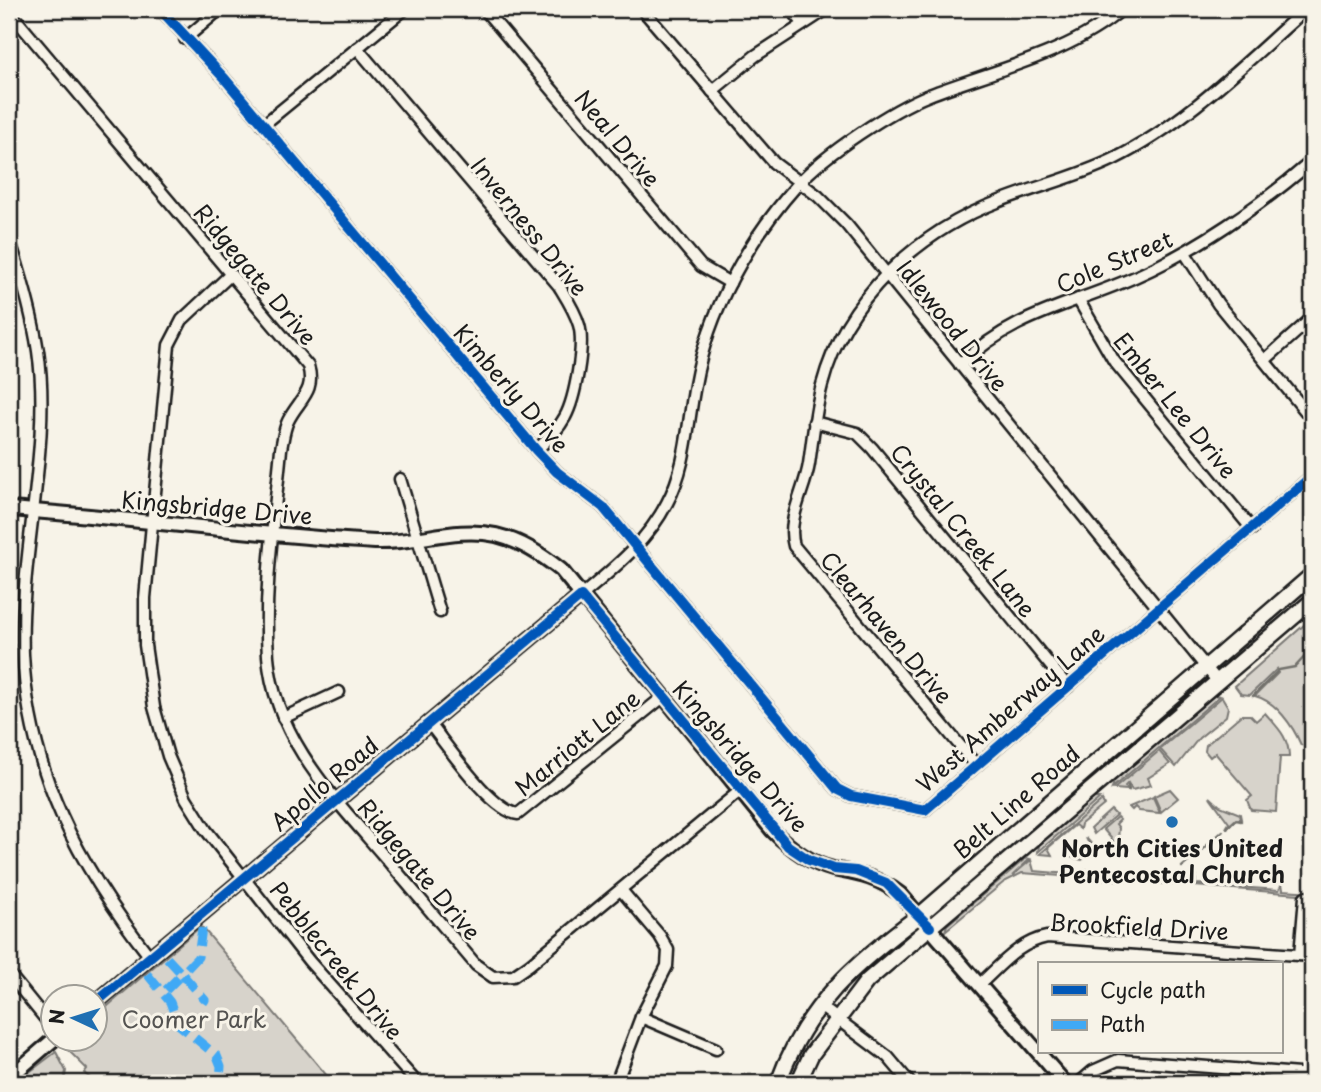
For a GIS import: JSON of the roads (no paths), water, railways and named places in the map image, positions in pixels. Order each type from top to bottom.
[{"type":"main road","name":"Belt Line Road","points":[[778,1083],[796,1042],[820,1006],[857,962],[920,915],[1312,575]]},
{"type":"main road","name":"Belt Line Road","points":[[798,1083],[811,1055],[867,981],[1312,601]]},
{"type":"main road","points":[[1087,769],[1099,783]]},
{"type":"street","name":"Kimberly Drive","points":[[160,9],[225,79],[536,450],[557,472],[603,507],[638,546],[837,789]]},
{"type":"street","points":[[185,39],[220,9]]},
{"type":"street","points":[[263,125],[405,9]]},
{"type":"street","name":"Neal Drive","points":[[484,9],[701,266],[730,283]]},
{"type":"street","name":"Idlewood Drive","points":[[642,9],[774,163],[830,206],[1160,607],[1218,682]]},
{"type":"street","points":[[791,9],[803,23]]},
{"type":"street","points":[[712,91],[803,23],[827,9]]},
{"type":"street","name":"Apollo Road","points":[[108,992],[638,546],[657,520],[680,472],[699,366],[730,283],[750,248],[799,183],[879,122],[926,96],[1019,64],[1079,36],[1122,9]]},
{"type":"street","points":[[814,422],[822,383],[841,339],[886,274],[915,247],[960,218],[1115,158],[1160,131],[1228,79],[1306,9]]},
{"type":"street","name":"Ridgegate Drive","points":[[9,11],[301,357],[312,378],[309,392],[286,425],[268,601],[268,657],[283,718],[300,753],[336,800],[476,965],[493,977],[513,976],[741,790]]},
{"type":"street","name":"Inverness Drive","points":[[357,48],[559,286],[572,306],[580,328],[573,395],[566,416],[552,437],[536,450]]},
{"type":"street","name":"Cole Street","points":[[960,365],[1007,327],[1134,278],[1185,253],[1312,161]]},
{"type":"street","points":[[9,238],[24,283],[38,353],[40,415],[23,605],[23,653],[33,734],[56,805],[82,861],[150,957]]},
{"type":"street","points":[[1185,253],[1218,304],[1312,419]]},
{"type":"street","name":"Pebblecreek Drive","points":[[230,275],[182,320],[169,345],[145,645],[159,730],[186,798],[206,830],[309,961],[417,1083]]},
{"type":"street","name":"Ember Lee Drive","points":[[1078,299],[1114,361],[1252,529]]},
{"type":"street","points":[[1265,360],[1312,318]]},
{"type":"street","name":"Clearhaven Drive","points":[[814,422],[807,475],[792,524],[794,546],[976,765]]},
{"type":"street","name":"Crystal Creek Lane","points":[[814,422],[857,433],[872,448],[1068,687]]},
{"type":"street","name":"West Amberway Lane","points":[[837,789],[851,796],[925,810],[1312,476]]},
{"type":"street","points":[[400,479],[440,612]]},
{"type":"street","name":"Kingsbridge Drive","points":[[9,509],[386,542],[419,540],[461,532],[513,540],[561,570],[788,846],[809,860],[834,869],[856,871],[886,883],[920,915],[1038,1052]]},
{"type":"street","points":[[283,718],[339,692]]},
{"type":"street","name":"Marriott Lane","points":[[429,723],[489,796],[508,813],[518,814],[663,697]]},
{"type":"street","points":[[616,1083],[641,1017],[667,966],[668,950],[660,936],[621,890]]},
{"type":"street","points":[[1300,955],[1305,897]]},
{"type":"street","name":"Brookfield Drive","points":[[980,984],[1018,949],[1031,941],[1046,937],[1312,956]]},
{"type":"street","points":[[9,974],[38,1010]]},
{"type":"street","points":[[820,1006],[888,1057],[910,1083]]},
{"type":"street","points":[[641,1017],[716,1049]]},
{"type":"street","points":[[9,1078],[38,1053]]},
{"type":"street","name":"Kingsbridge Drive","points":[[1040,1054],[1065,1083]]},
{"type":"street","points":[[1079,1083],[1093,1071],[1118,1060],[1312,1075]]},
{"type":"street","points":[[1246,1069],[1246,1083]]},
{"type":"waterway","points":[[1253,696],[1279,670],[1295,667],[1310,651]]},
{"type":"waterway","points":[[1128,786],[1129,790]]},
{"type":"waterway","points":[[1227,828],[1236,820],[1241,821]]},
{"type":"waterway","points":[[1199,853],[1223,831]]},
{"type":"waterway","points":[[1182,867],[1195,856]]},
{"type":"waterway","points":[[115,1083],[122,1077],[145,1083]]},
{"type":"place","name":"North Cities United Pentecostal Church","points":[[1172,822]]},
{"type":"park label","name":"Coomer Park","points":[[194,1018]]}]
